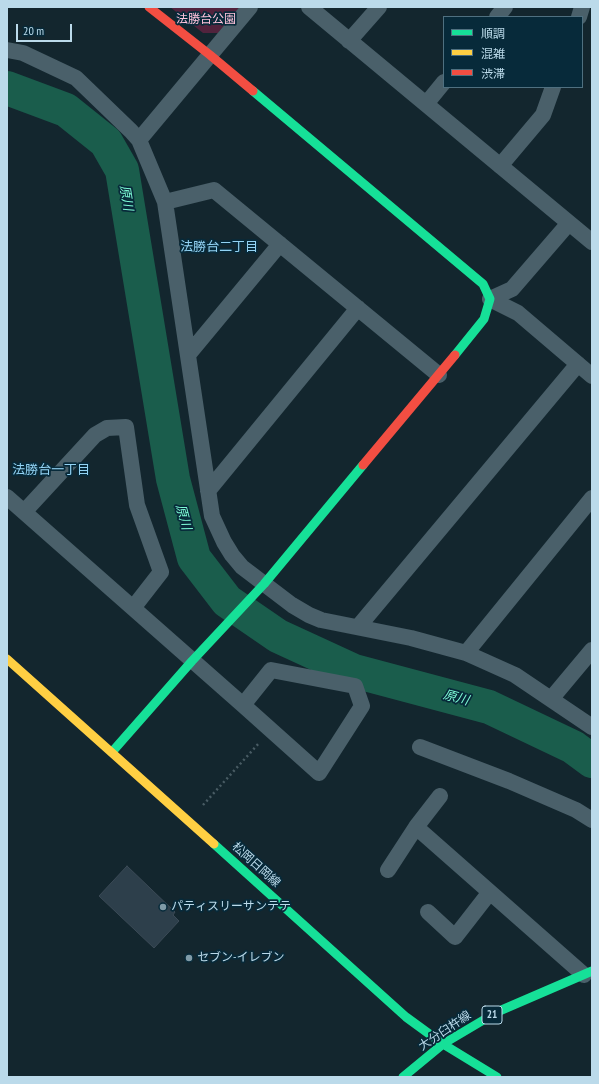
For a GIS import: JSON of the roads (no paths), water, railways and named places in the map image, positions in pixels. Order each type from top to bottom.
[{"type":"street","points":[[149,7],[210,55],[483,284],[490,299],[518,313],[592,376]]},
{"type":"street","points":[[139,140],[250,7]]},
{"type":"street","points":[[308,7],[592,242]]},
{"type":"street","points":[[349,41],[379,7]]},
{"type":"street","points":[[498,16],[505,7]]},
{"type":"street","points":[[7,50],[23,54],[76,78],[139,140],[165,202],[212,516],[224,542],[242,567],[292,605],[309,615],[321,620],[411,638],[466,653],[515,675],[592,727]]},
{"type":"street","points":[[426,104],[443,83]]},
{"type":"street","points":[[500,166],[543,115],[553,88]]},
{"type":"street","points":[[165,202],[214,190],[439,376]]},
{"type":"street","points":[[112,752],[192,661],[264,584],[439,376],[484,319],[490,299],[512,289],[569,223]]},
{"type":"street","points":[[188,355],[280,244]]},
{"type":"street","points":[[208,491],[358,308]]},
{"type":"street","points":[[358,627],[578,364]]},
{"type":"street","points":[[24,512],[95,434],[107,428],[126,427],[137,505],[161,572],[133,608]]},
{"type":"street","points":[[7,497],[243,706],[320,773],[362,706],[355,686],[271,670],[243,706]]},
{"type":"street","points":[[466,653],[592,498]]},
{"type":"street","points":[[551,700],[592,650]]},
{"type":"street","name":"松岡日岡線","points":[[7,659],[406,1017],[443,1044],[497,1077]]},
{"type":"street","points":[[420,747],[509,781],[576,810],[592,820]]},
{"type":"street","points":[[388,870],[416,827],[440,796]]},
{"type":"street","points":[[416,827],[490,892],[588,973]]},
{"type":"street","points":[[428,912],[455,937],[490,892]]},
{"type":"street","name":"大分臼杵線","points":[[403,1077],[443,1044],[497,1012],[588,973]]},
{"type":"waterway","name":"原川","points":[[7,88],[66,110],[106,142],[122,170],[173,479],[194,558],[227,601],[278,636],[354,671],[489,707],[573,747],[592,761]]},
{"type":"place","name":"パティスリーサンテテ","points":[[163,907]]},
{"type":"place","name":"セブン-イレブン","points":[[189,958]]},
{"type":"district","name":"法勝台二丁目","points":[[219,247]]},
{"type":"district","name":"法勝台一丁目","points":[[51,470]]},
{"type":"park label","name":"法勝台公園","points":[[206,20]]}]
